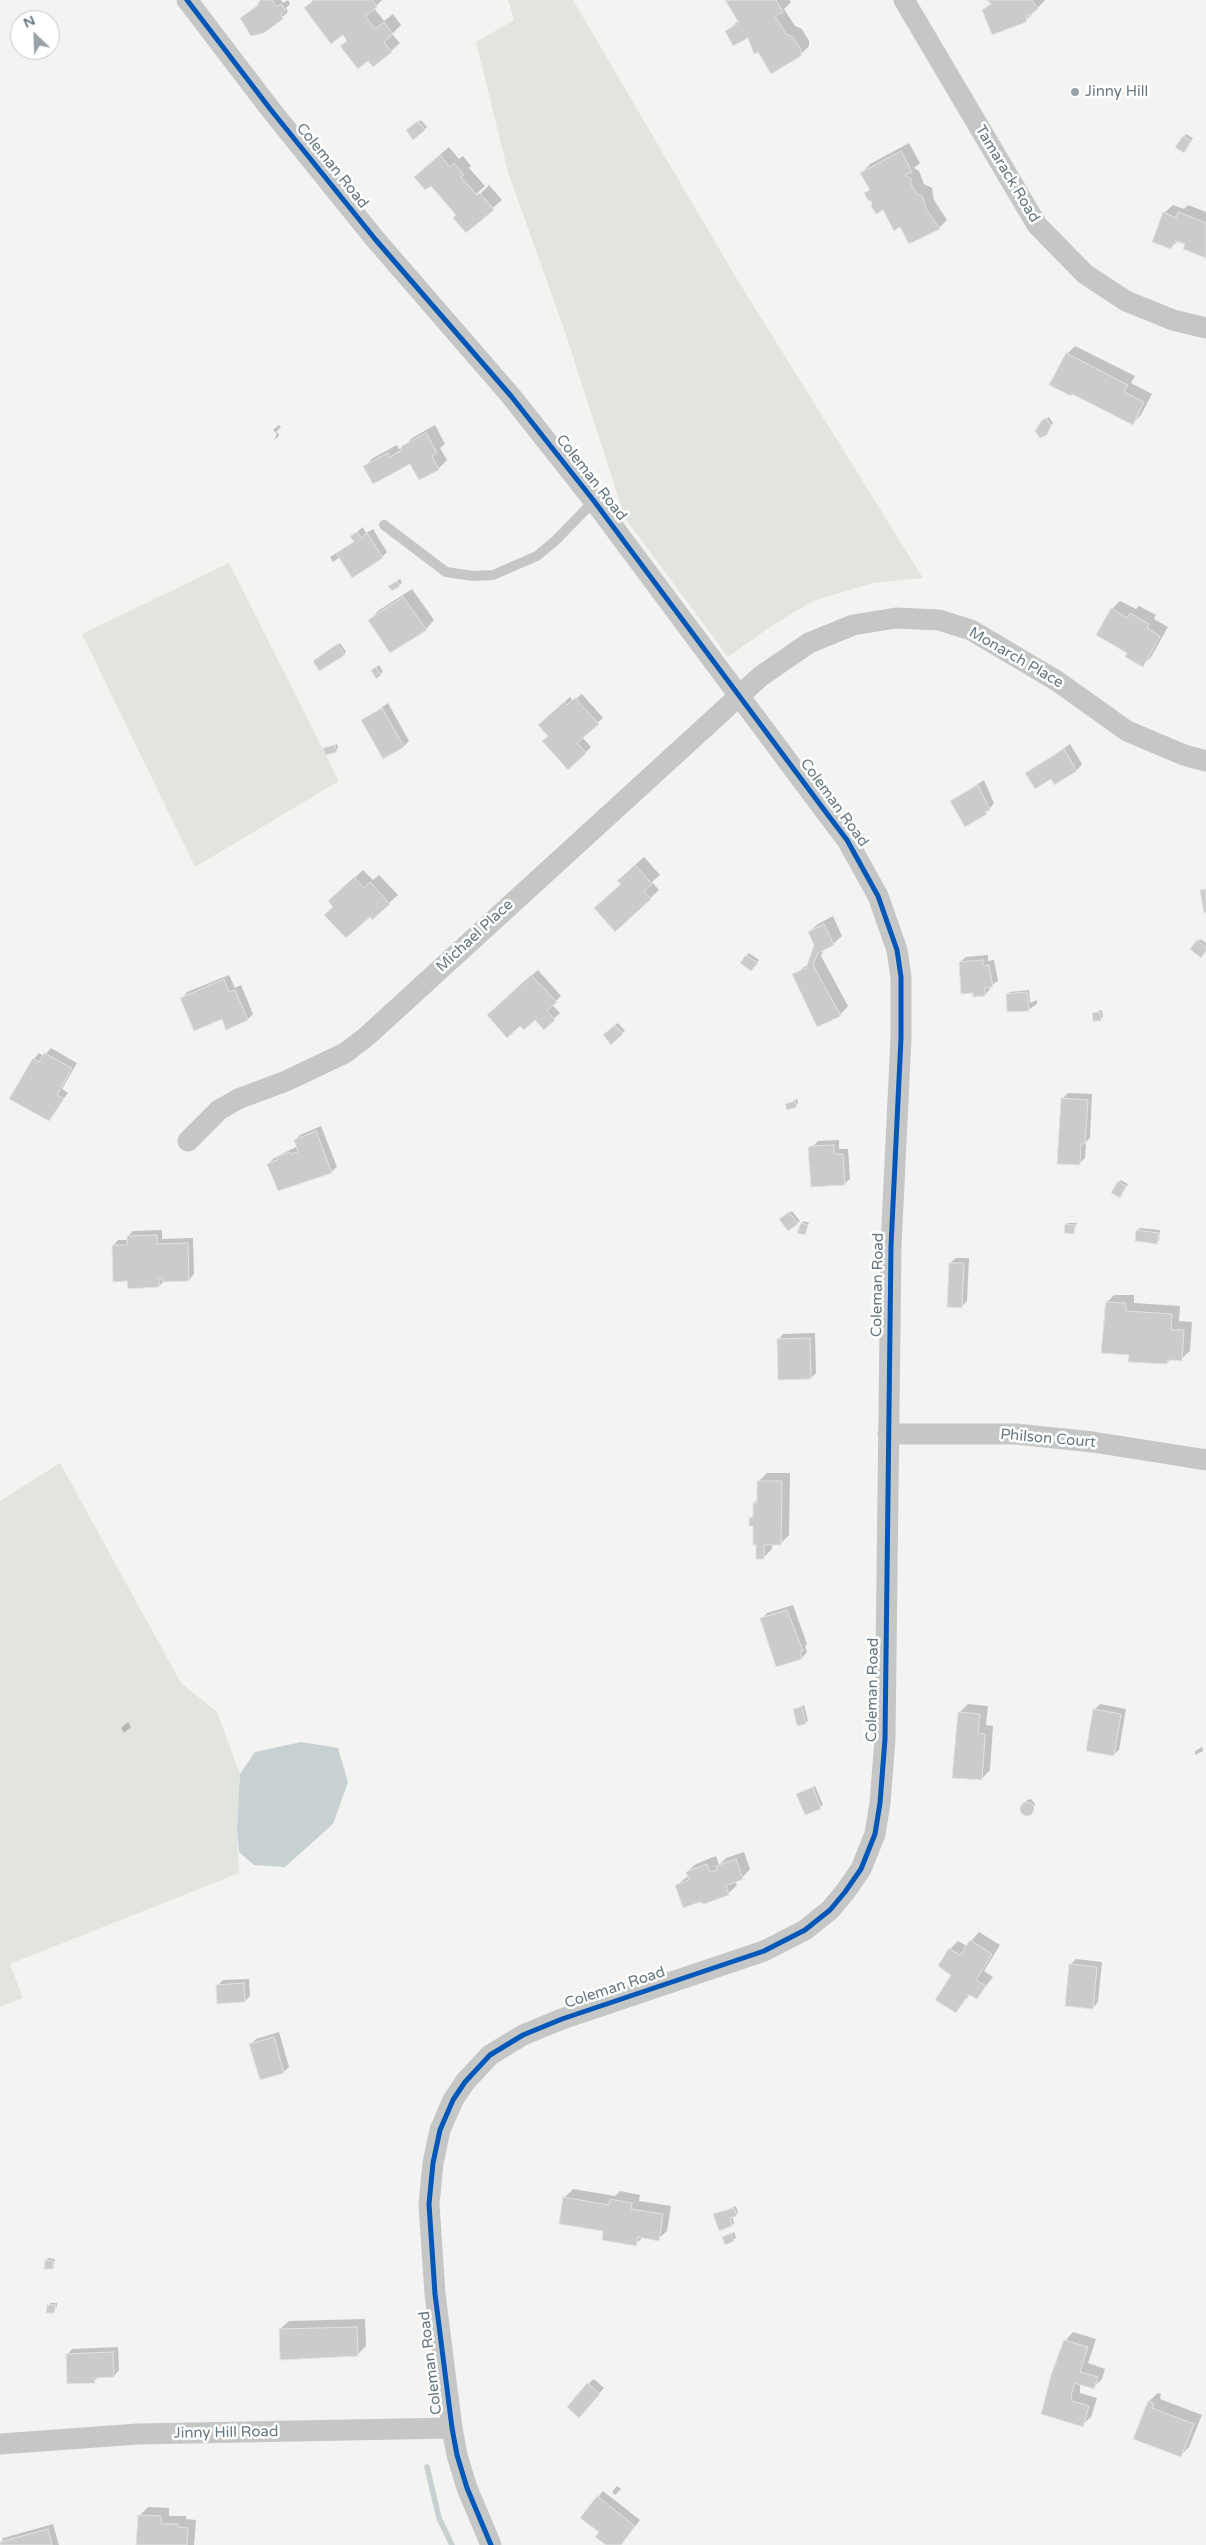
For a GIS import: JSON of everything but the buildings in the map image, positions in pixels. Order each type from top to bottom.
[{"type":"street","name":"Coleman Road","points":[[188,0],[271,110],[346,204],[510,396],[594,501],[739,695],[847,840],[878,896],[897,950],[902,1011],[891,1237],[885,1739],[880,1803],[876,1826],[861,1869],[830,1910],[805,1930],[780,1944],[718,1968],[562,2019],[523,2035],[490,2055],[465,2082],[453,2100],[440,2130],[433,2163],[430,2204],[435,2294],[452,2428],[467,2488],[491,2545]]},
{"type":"street","name":"Tamarack Road","points":[[904,0],[1038,225],[1085,274],[1126,302],[1173,320],[1206,328]]},
{"type":"street","name":"Monarch Place","points":[[739,695],[761,676],[809,643],[852,625],[896,618],[939,620],[971,630],[1058,681],[1127,731],[1184,755],[1206,761]]},
{"type":"street","name":"Michael Place","points":[[188,1141],[219,1110],[238,1099],[286,1081],[345,1053],[366,1036],[739,695]]},
{"type":"street","name":"Philson Court","points":[[888,1434],[1016,1434],[1093,1442],[1206,1460]]},
{"type":"street","name":"Jinny Hill Road","points":[[0,2444],[138,2434],[452,2428]]},
{"type":"lane","points":[[384,525],[446,572],[473,576],[493,575],[537,556],[556,540],[594,501]]},
{"type":"shaded area","points":[[508,0],[573,0],[735,276],[923,578],[873,583],[813,601],[770,627],[728,657],[625,518],[566,335],[508,172],[476,42],[514,20]]},
{"type":"shaded area","points":[[229,563],[339,781],[195,867],[82,634]]},
{"type":"shaded area","points":[[60,1463],[181,1683],[217,1712],[240,1774],[237,1829],[239,1873],[10,1964],[23,1998],[0,2007],[0,1501]]},
{"type":"shaded area","points":[[301,1742],[338,1748],[348,1782],[333,1824],[285,1867],[254,1865],[239,1852],[237,1829],[240,1774],[255,1752]]},
{"type":"waterway","points":[[427,2467],[439,2518],[452,2545]]},
{"type":"cycle path","points":[[187,0],[271,110],[375,239],[511,396],[594,501],[847,840],[878,896],[897,950],[901,977],[901,1038],[891,1246],[885,1739],[880,1803],[875,1834],[861,1869],[845,1892],[830,1910],[805,1930],[764,1951],[562,2019],[523,2035],[490,2055],[465,2082],[453,2100],[440,2130],[433,2163],[429,2204],[435,2294],[457,2455],[467,2488],[491,2545]]},
{"type":"place","name":"Jinny Hill","points":[[1075,92]]}]
